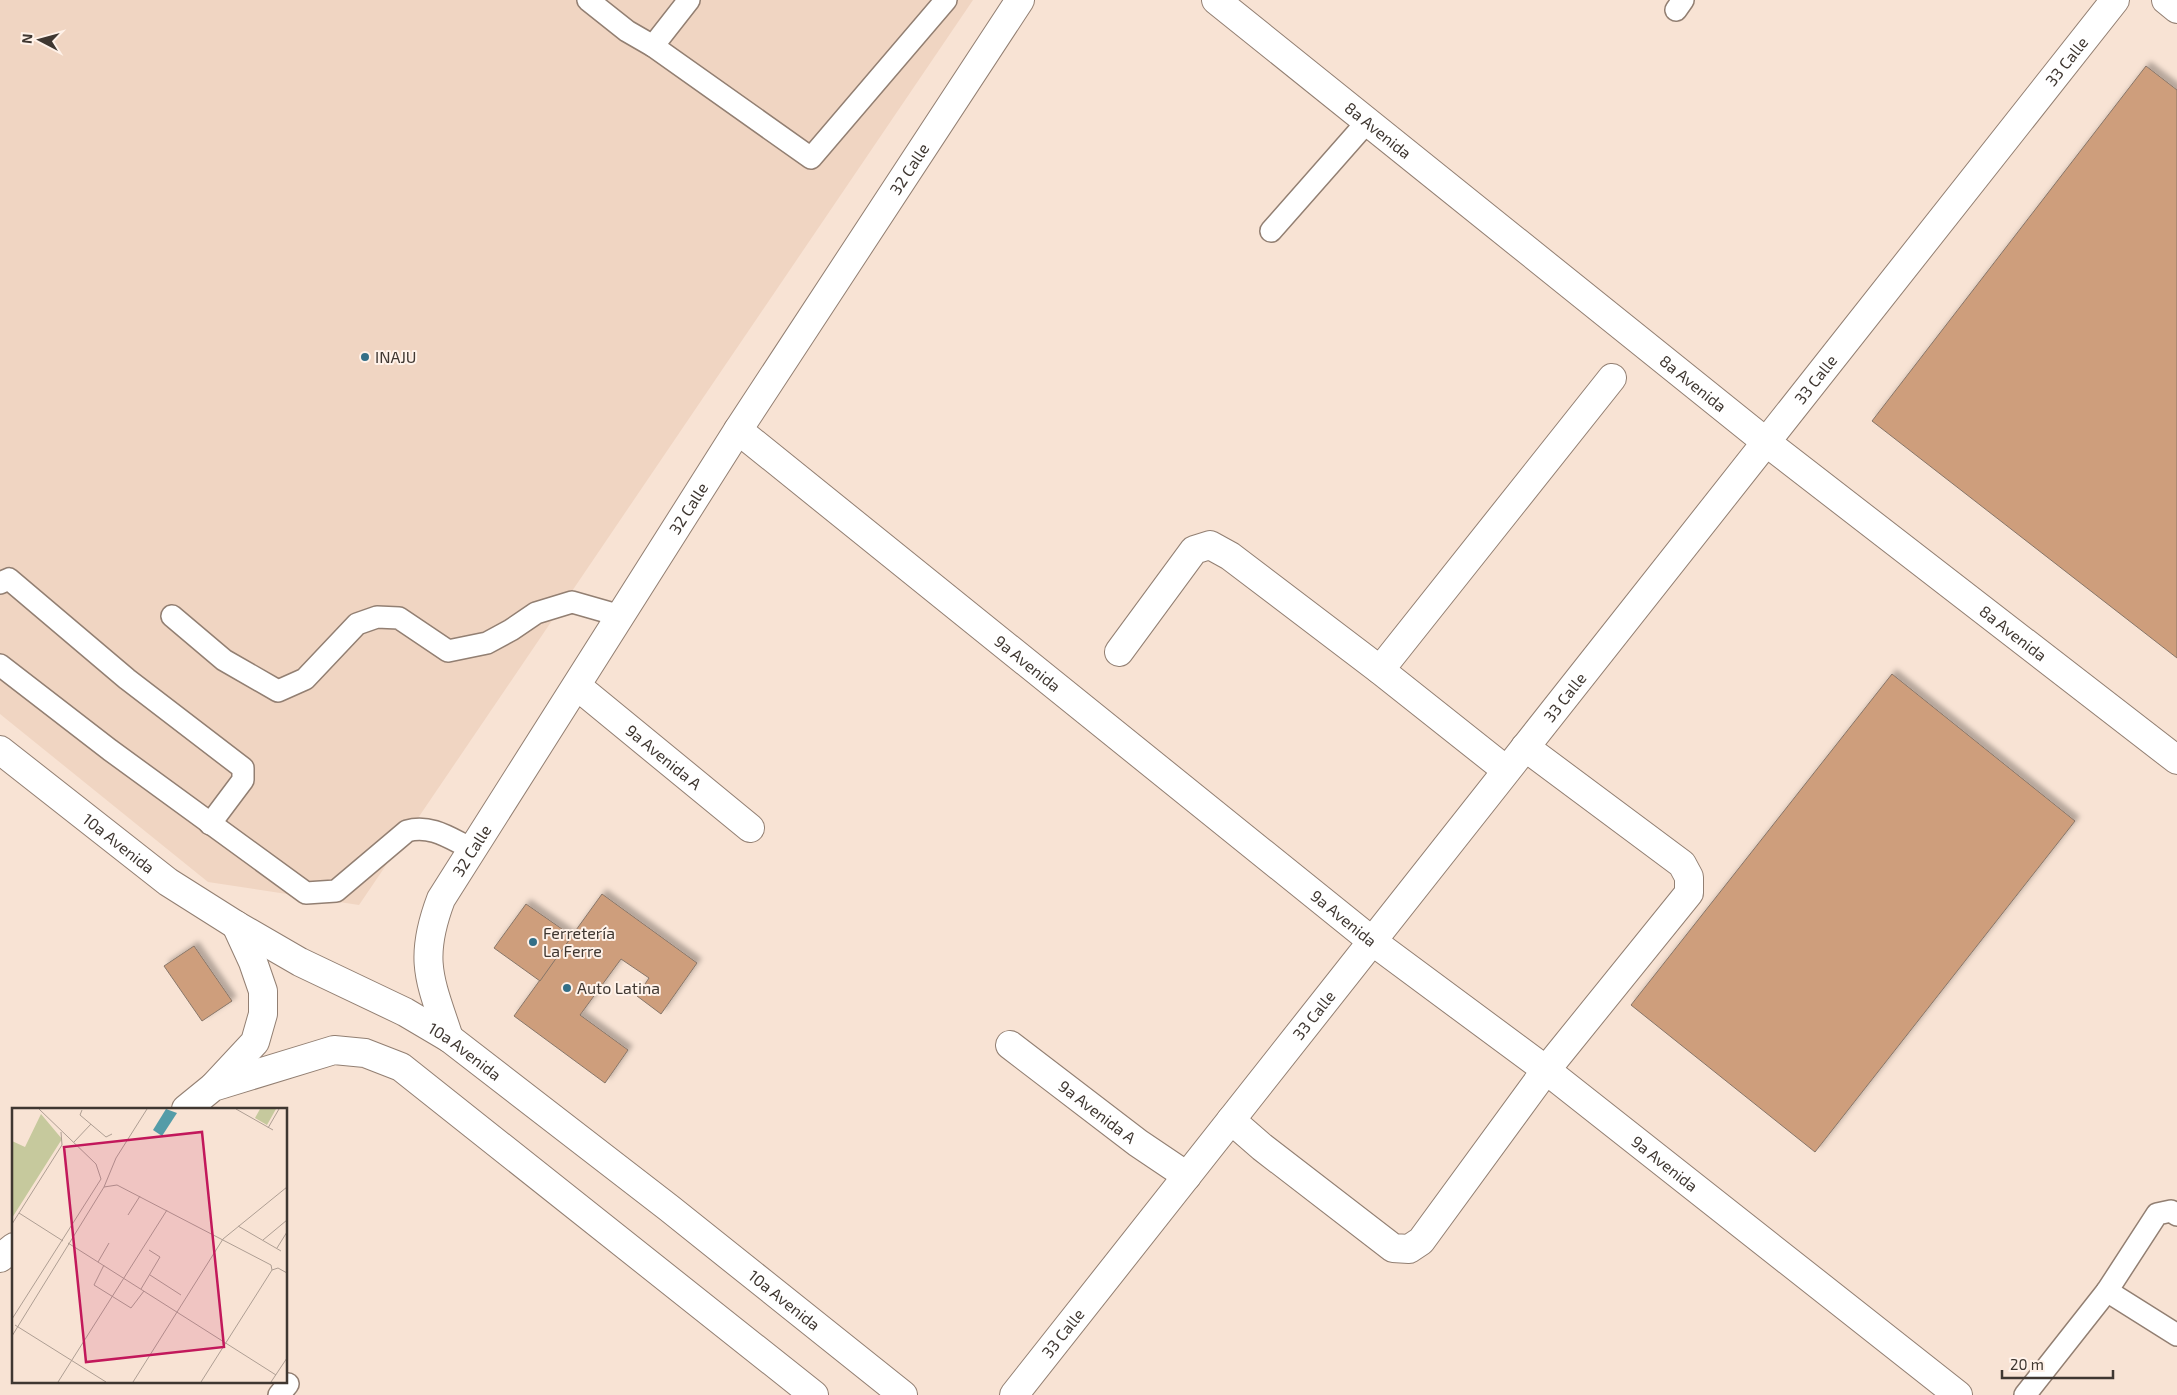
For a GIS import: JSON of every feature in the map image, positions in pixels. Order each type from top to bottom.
[{"type":"street","name":"32 Calle","points":[[449,1038],[429,978],[427,952],[431,924],[441,899],[738,430],[1020,0]]},
{"type":"street","name":"8a Avenida","points":[[1216,0],[1766,442],[2177,760]]},
{"type":"street","name":"33 Calle","points":[[1014,1395],[2115,0]]},
{"type":"street","points":[[2166,0],[2177,9]]},
{"type":"street","points":[[1380,670],[1612,378]]},
{"type":"street","name":"9a Avenida","points":[[738,430],[1372,941],[1546,1070],[1958,1395]]},
{"type":"street","points":[[1119,652],[1194,550],[1210,545],[1230,556],[1380,670],[1506,770]]},
{"type":"street","name":"9a Avenida A","points":[[577,686],[750,828]]},
{"type":"street","points":[[1231,1120],[1262,1147],[1393,1248],[1408,1249],[1420,1240],[1546,1070],[1688,893],[1689,877],[1682,864],[1525,747]]},
{"type":"street","name":"10a Avenida","points":[[0,750],[168,882],[236,925],[300,962],[405,1012],[449,1038],[669,1208],[903,1395]]},
{"type":"street","points":[[187,1108],[213,1087],[255,1042],[263,1014],[263,991],[253,962],[236,925]]},
{"type":"street","name":"9a Avenida A","points":[[1010,1044],[1138,1143],[1187,1176]]},
{"type":"street","points":[[213,1087],[334,1050],[365,1053],[401,1067],[814,1393]]},
{"type":"street","points":[[0,1258],[12,1249]]},
{"type":"lane","points":[[588,0],[627,30],[653,46],[812,158],[946,0]]},
{"type":"lane","points":[[653,46],[689,0]]},
{"type":"lane","points":[[1271,231],[1367,122]]},
{"type":"lane","points":[[0,583],[9,579],[127,679],[243,768],[243,780],[210,824]]},
{"type":"lane","points":[[172,616],[224,660],[278,691],[305,679],[357,624],[377,617],[399,618],[448,652],[487,643],[536,613],[572,602],[621,616]]},
{"type":"lane","points":[[0,665],[210,824],[306,893],[336,891],[407,831],[415,828],[432,830],[472,850]]},
{"type":"lane","points":[[2025,1395],[2107,1290],[2156,1214],[2171,1211],[2177,1215]]},
{"type":"lane","points":[[2107,1290],[2177,1335]]},
{"type":"shaded area","name":"INAJU","points":[[0,0],[973,0],[359,905],[208,882],[0,714]]},
{"type":"building","points":[[2146,66],[2177,90],[2177,658],[1872,421]]},
{"type":"building","points":[[1892,674],[2075,821],[1815,1152],[1631,1005]]},
{"type":"building","name":"Auto Latina","points":[[602,894],[697,963],[661,1014],[637,996],[649,978],[621,959],[580,1015],[628,1050],[605,1083],[514,1016]]},
{"type":"building","name":"Ferretería La Ferre","points":[[526,904],[572,936],[540,981],[494,948]]},
{"type":"building","points":[[194,946],[232,1001],[202,1021],[164,966]]},
{"type":"place","name":"INAJU","points":[[365,357]]},
{"type":"place","name":"Ferretería La Ferre","points":[[533,942]]},
{"type":"place","name":"Auto Latina","points":[[567,988]]}]
